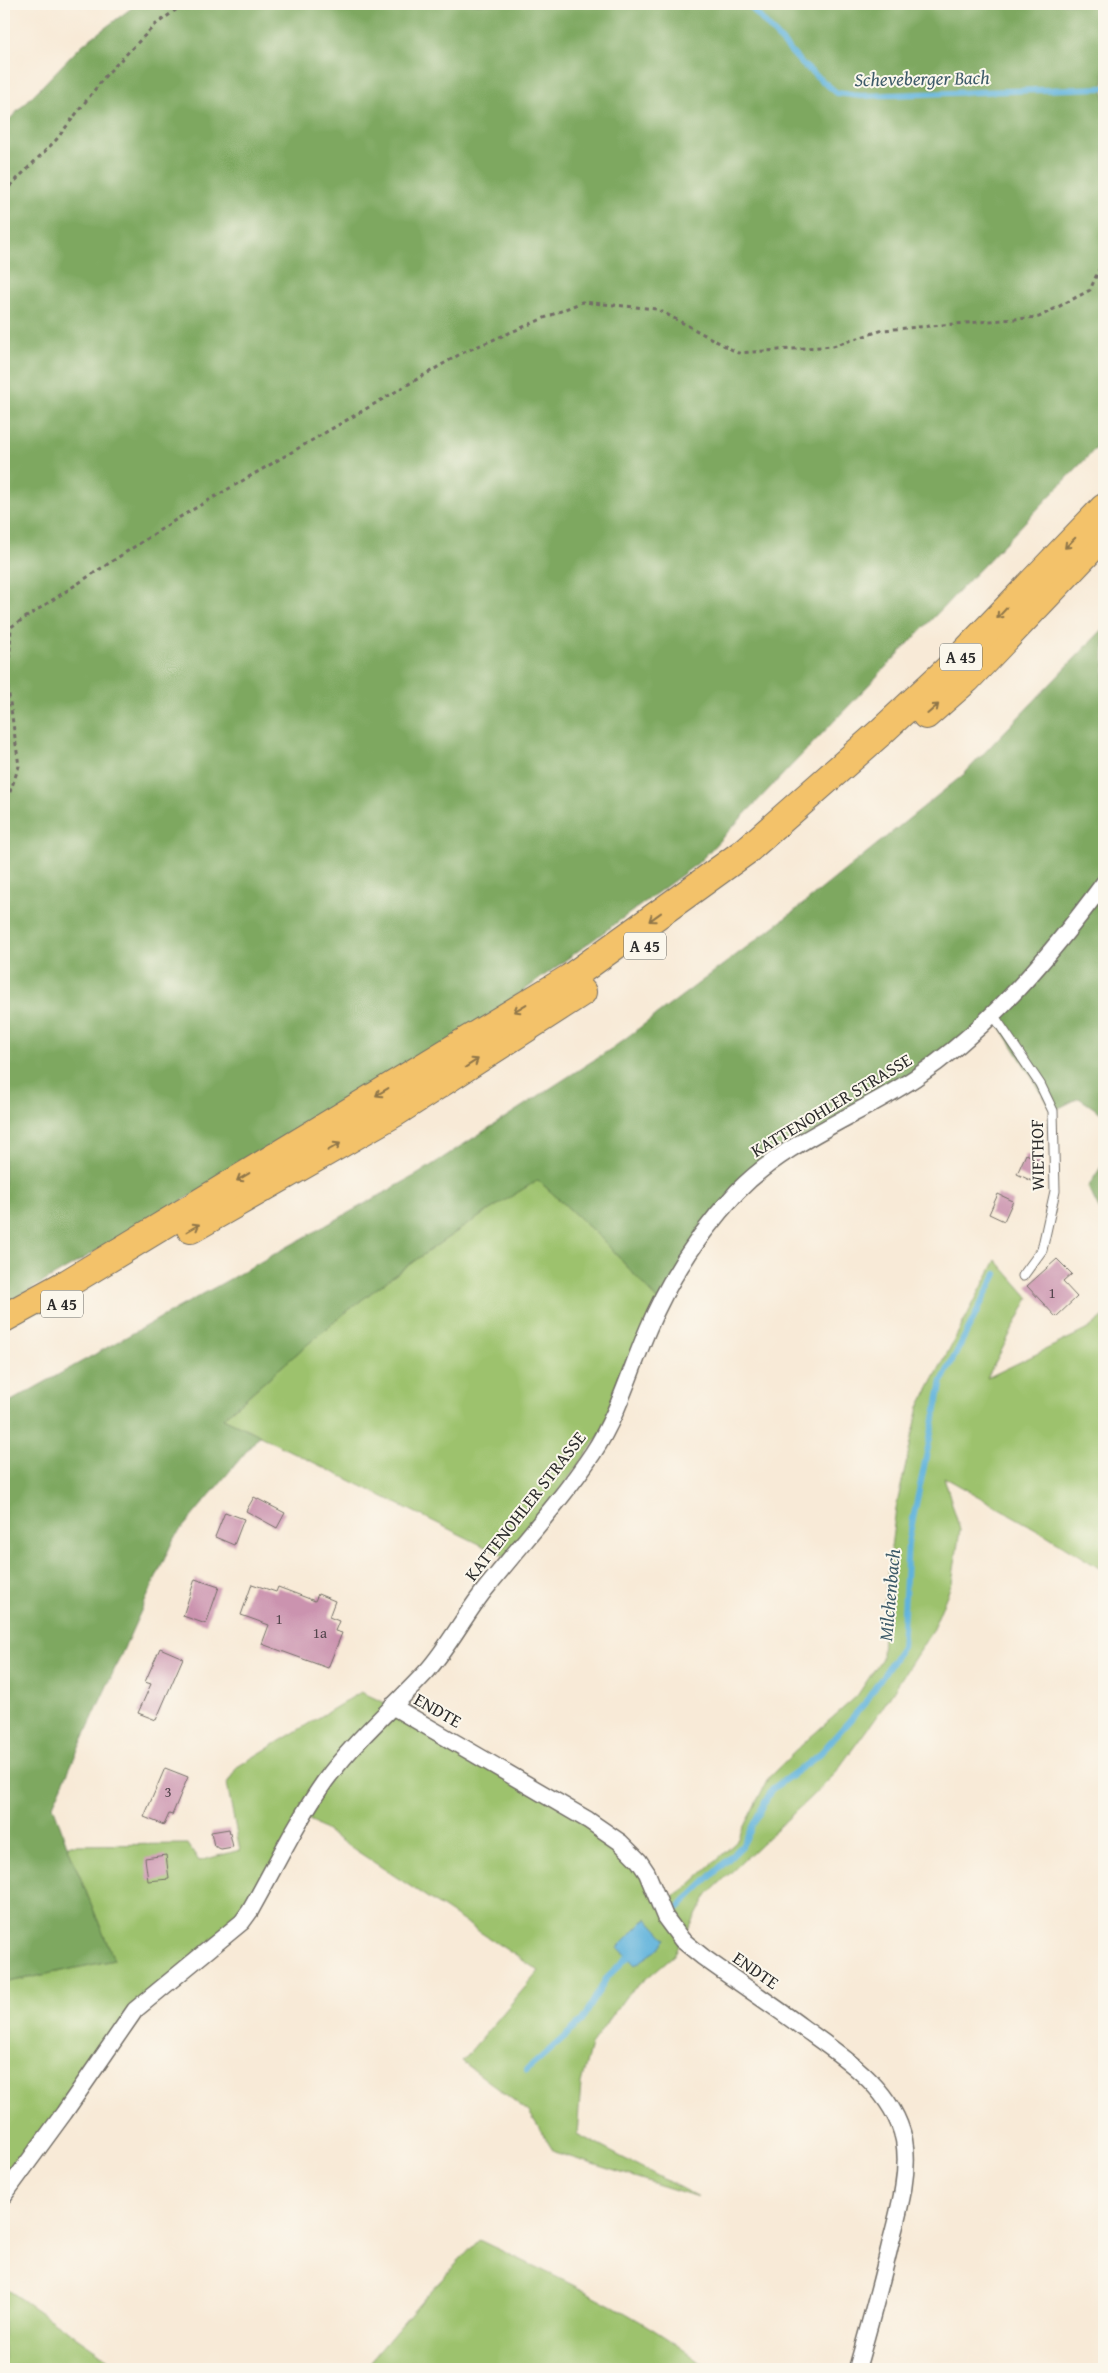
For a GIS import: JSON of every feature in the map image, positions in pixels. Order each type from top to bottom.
[{"type":"highway","name":"A 45","points":[[4,1318],[68,1282],[570,978],[746,851],[875,738],[956,663],[1104,508]]},
{"type":"highway","name":"A 45","points":[[4,1337],[396,1112],[579,994],[699,907],[768,854],[966,680],[1104,534]]},
{"type":"street","name":"KATTENOHLER STRASSE","points":[[4,2195],[135,2010],[242,1922],[250,1911],[302,1815],[325,1781],[346,1754],[428,1670],[484,1590],[554,1506],[592,1456],[614,1414],[647,1329],[672,1280],[701,1235],[753,1177],[778,1158],[928,1070],[1016,990],[1104,883]]},
{"type":"street","name":"ENDTE","points":[[392,1706],[588,1820],[620,1842],[643,1867],[665,1917],[682,1940],[703,1958],[842,2056],[879,2091],[899,2125],[904,2141],[906,2160],[898,2214],[878,2298],[857,2369]]},
{"type":"lane","name":"WIETHOF","points":[[992,1013],[1040,1084],[1053,1111],[1055,1192],[1042,1250],[1023,1276]]},
{"type":"path","points":[[4,192],[56,140],[106,74],[154,25],[184,4]]},
{"type":"path","points":[[4,796],[9,795],[19,766],[8,688],[11,628],[180,517],[462,353],[582,302],[657,309],[738,353],[833,346],[883,330],[1039,317],[1090,290],[1104,258]]},
{"type":"green space","points":[[137,4],[1104,4],[1104,429],[1095,449],[698,863],[451,1044],[4,1305],[4,125],[82,45]]},
{"type":"green space","points":[[1104,628],[1104,1115],[1079,1098],[1053,1111],[992,1013],[955,1047],[753,1177],[660,1303],[602,1239],[538,1180],[442,1242],[350,1309],[223,1418],[260,1435],[174,1538],[53,1805],[67,1845],[114,1960],[4,1983],[4,1405],[418,1174],[614,1047],[792,913],[963,775]]},
{"type":"green space","points":[[1104,1162],[1104,1219],[1088,1187]]},
{"type":"green space","points":[[538,1180],[602,1239],[660,1303],[615,1414],[510,1559],[223,1418],[350,1309],[442,1242]]},
{"type":"green space","points":[[996,1260],[1029,1298],[987,1378],[1088,1329],[1104,1316],[1104,1571],[1043,1533],[944,1477],[960,1530],[952,1583],[932,1631],[881,1710],[833,1776],[708,1894],[674,1955],[627,1995],[591,2045],[581,2084],[577,2134],[698,2197],[554,2152],[529,2112],[462,2061],[539,1971],[302,1815],[258,1898],[148,1997],[4,2195],[4,1983],[114,1960],[67,1845],[188,1844],[199,1861],[240,1850],[227,1784],[237,1767],[361,1692],[392,1706],[620,1842],[660,1906],[687,1887],[736,1842],[769,1777],[857,1696],[882,1658],[884,1603],[896,1508],[919,1407]]},
{"type":"green space","points":[[479,2240],[627,2314],[683,2349],[709,2369],[364,2369],[427,2295]]},
{"type":"green space","points":[[4,2287],[123,2369],[4,2369]]},
{"type":"water","points":[[647,1918],[666,1939],[656,1951],[635,1965],[618,1947]]},
{"type":"building","points":[[1026,1154],[1042,1161],[1032,1181],[1017,1174]]},
{"type":"building","points":[[998,1194],[1013,1201],[1004,1221],[989,1214]]},
{"type":"building","points":[[1057,1259],[1072,1274],[1063,1282],[1077,1297],[1056,1317],[1027,1286]]},
{"type":"building","points":[[254,1497],[285,1513],[277,1528],[246,1511]]},
{"type":"building","points":[[225,1512],[244,1519],[234,1545],[215,1537]]},
{"type":"building","points":[[195,1579],[219,1587],[206,1624],[183,1616]]},
{"type":"building","points":[[252,1584],[276,1592],[278,1587],[315,1601],[318,1594],[335,1601],[329,1617],[339,1621],[335,1631],[342,1633],[328,1668],[262,1644],[269,1625],[241,1615]]},
{"type":"building","points":[[160,1648],[183,1658],[156,1720],[138,1713],[151,1684],[145,1682]]},
{"type":"building","points":[[165,1768],[188,1777],[172,1815],[169,1814],[164,1825],[144,1817]]},
{"type":"building","points":[[229,1829],[233,1847],[221,1849],[214,1846],[211,1832]]},
{"type":"building","points":[[166,1855],[169,1879],[148,1881],[145,1858]]},
{"type":"waterway","name":"Scheveberger Bach","points":[[748,4],[802,64],[837,93],[861,96],[1104,88]]},
{"type":"waterway","name":"Milchenbach","points":[[678,1908],[742,1846],[772,1789],[818,1756],[865,1703],[902,1647],[908,1543],[942,1381],[996,1274]]},
{"type":"waterway","name":"Milchenbach","points":[[527,2070],[582,2021],[607,1977],[632,1953]]}]
